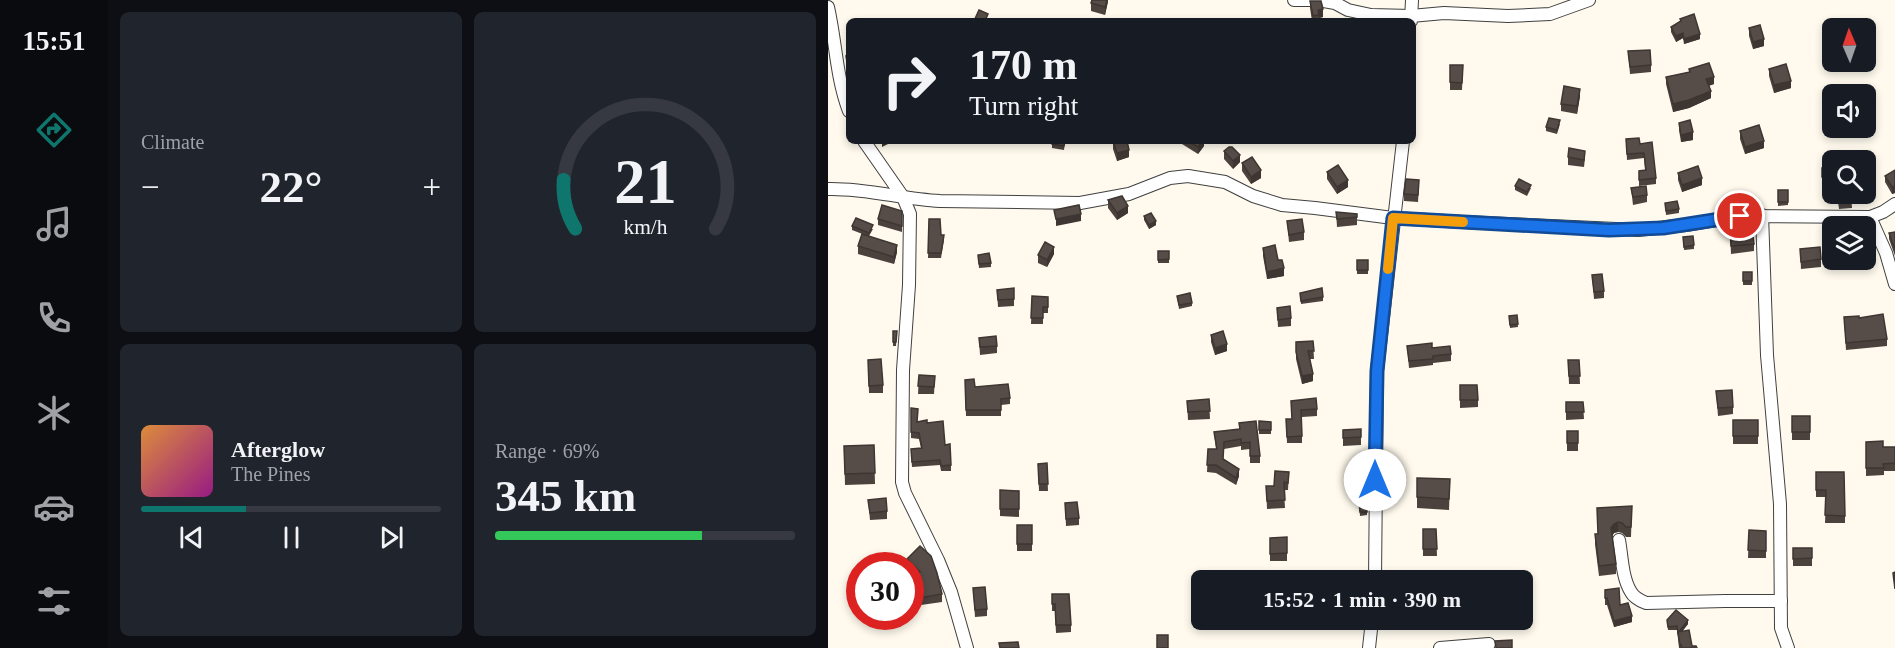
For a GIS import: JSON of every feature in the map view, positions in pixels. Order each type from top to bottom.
[{"type":"street","points":[[1294,0],[1318,0],[1371,15],[1411,18],[1444,13],[1508,16],[1543,14],[1560,12],[1589,0]]},
{"type":"street","points":[[1411,18],[1412,0]]},
{"type":"street","points":[[828,7],[839,77],[846,101]]},
{"type":"street","points":[[866,144],[903,197],[910,214],[903,370],[902,482],[951,592],[967,648]]},
{"type":"street","points":[[1375,570],[1376,389],[1379,337],[1403,144]]},
{"type":"street","points":[[828,189],[859,189],[940,201],[1080,203],[1129,194],[1170,178],[1188,176],[1225,182],[1253,196],[1282,206],[1393,218],[1638,230],[1740,216],[1822,217]]},
{"type":"street","points":[[1873,216],[1895,204]]},
{"type":"street","points":[[1762,215],[1767,365],[1780,504],[1780,628],[1788,648]]},
{"type":"street","points":[[1876,230],[1886,253],[1895,284]]},
{"type":"street","points":[[1619,540],[1625,575],[1631,593],[1646,603],[1781,601]]},
{"type":"street","points":[[1369,648],[1371,630]]},
{"type":"street","points":[[1440,648],[1489,644]]},
{"type":"building","points":[[1092,0],[1107,0],[1105,7],[1091,3]]},
{"type":"building","points":[[1310,1],[1321,1],[1323,9],[1318,10],[1319,15],[1313,16]]},
{"type":"building","points":[[979,10],[988,14],[986,18],[975,18]]},
{"type":"building","points":[[1694,14],[1700,34],[1684,39],[1683,33],[1676,36],[1671,27],[1681,21],[1680,19]]},
{"type":"building","points":[[1760,25],[1764,39],[1753,42],[1749,28]]},
{"type":"building","points":[[1650,50],[1651,65],[1630,67],[1628,51]]},
{"type":"building","points":[[1709,63],[1714,77],[1706,79],[1711,91],[1673,104],[1666,77],[1690,72],[1689,69]]},
{"type":"building","points":[[1786,64],[1791,81],[1774,85],[1769,69]]},
{"type":"building","points":[[1450,65],[1463,65],[1462,83],[1450,82]]},
{"type":"building","points":[[1564,86],[1580,89],[1577,106],[1561,104]]},
{"type":"building","points":[[1549,118],[1560,120],[1557,130],[1546,127]]},
{"type":"building","points":[[1690,120],[1693,132],[1681,135],[1679,123]]},
{"type":"building","points":[[1759,125],[1764,141],[1745,147],[1740,131]]},
{"type":"building","points":[[1639,138],[1640,144],[1652,142],[1656,178],[1639,180],[1639,171],[1646,170],[1644,153],[1627,154],[1626,139]]},
{"type":"building","points":[[1114,144],[1128,144],[1129,150],[1117,153]]},
{"type":"building","points":[[1229,147],[1240,155],[1233,161],[1224,151]]},
{"type":"building","points":[[1569,148],[1585,151],[1584,160],[1568,157]]},
{"type":"building","points":[[1252,157],[1261,170],[1251,177],[1242,163]]},
{"type":"building","points":[[1338,165],[1348,180],[1337,187],[1327,172]]},
{"type":"building","points":[[1698,166],[1702,178],[1682,185],[1678,173]]},
{"type":"building","points":[[1895,170],[1895,186],[1892,187],[1885,176]]},
{"type":"building","points":[[1406,179],[1419,180],[1418,195],[1404,194]]},
{"type":"building","points":[[1519,179],[1531,185],[1527,192],[1515,186]]},
{"type":"building","points":[[1646,186],[1647,195],[1633,197],[1631,188]]},
{"type":"building","points":[[1778,190],[1788,190],[1788,202],[1778,202]]},
{"type":"building","points":[[1122,196],[1128,206],[1117,213],[1108,200]]},
{"type":"building","points":[[1677,201],[1679,209],[1666,211],[1665,203]]},
{"type":"building","points":[[882,205],[902,211],[902,226],[878,219]]},
{"type":"building","points":[[1079,205],[1081,214],[1056,219],[1054,210]]},
{"type":"building","points":[[1336,212],[1357,214],[1357,217],[1337,219]]},
{"type":"building","points":[[1151,213],[1156,221],[1149,225],[1144,216]]},
{"type":"building","points":[[856,218],[873,225],[869,233],[852,226]]},
{"type":"building","points":[[929,219],[940,219],[941,235],[944,235],[941,253],[928,253]]},
{"type":"building","points":[[1302,219],[1304,232],[1289,235],[1287,221]]},
{"type":"building","points":[[1752,228],[1754,244],[1731,246],[1730,230]]},
{"type":"building","points":[[1895,232],[1895,250],[1889,233]]},
{"type":"building","points":[[862,234],[897,245],[894,257],[858,246]]},
{"type":"building","points":[[1693,236],[1694,245],[1684,247],[1683,237]]},
{"type":"building","points":[[1045,242],[1054,247],[1047,260],[1038,255]]},
{"type":"building","points":[[1275,245],[1278,260],[1282,260],[1284,268],[1267,272],[1263,248]]},
{"type":"building","points":[[1820,247],[1821,259],[1801,262],[1800,249]]},
{"type":"building","points":[[1158,251],[1169,251],[1169,259],[1158,260]]},
{"type":"building","points":[[989,253],[991,263],[979,264],[978,255]]},
{"type":"building","points":[[1357,260],[1368,260],[1368,270],[1357,270]]},
{"type":"building","points":[[1743,272],[1752,272],[1752,281],[1743,281]]},
{"type":"building","points":[[1602,274],[1604,291],[1594,292],[1592,275]]},
{"type":"building","points":[[1014,288],[1014,299],[998,300],[997,290]]},
{"type":"building","points":[[1322,288],[1323,297],[1301,301],[1300,293]]},
{"type":"building","points":[[1190,293],[1192,303],[1179,305],[1177,296]]},
{"type":"building","points":[[1032,296],[1048,297],[1048,307],[1043,307],[1043,318],[1031,318]]},
{"type":"building","points":[[1290,306],[1291,318],[1278,320],[1277,308]]},
{"type":"building","points":[[1883,314],[1887,339],[1846,343],[1844,317],[1859,316],[1859,318]]},
{"type":"building","points":[[1517,315],[1518,324],[1510,325],[1509,316]]},
{"type":"building","points":[[893,331],[897,331],[896,342],[893,342]]},
{"type":"building","points":[[1223,331],[1227,344],[1215,348],[1211,335]]},
{"type":"building","points":[[996,336],[997,346],[980,347],[979,338]]},
{"type":"building","points":[[1313,341],[1314,351],[1308,351],[1313,374],[1302,376],[1296,342]]},
{"type":"building","points":[[1432,343],[1432,348],[1450,346],[1451,354],[1433,356],[1433,359],[1409,361],[1407,346]]},
{"type":"building","points":[[881,359],[883,385],[869,386],[868,360]]},
{"type":"building","points":[[1568,360],[1579,360],[1580,376],[1569,376]]},
{"type":"building","points":[[919,375],[935,376],[934,387],[918,386]]},
{"type":"building","points":[[974,379],[975,387],[1008,384],[1010,398],[1001,399],[1001,410],[966,410],[965,380]]},
{"type":"building","points":[[1460,385],[1477,385],[1478,400],[1460,400]]},
{"type":"building","points":[[1732,390],[1733,407],[1718,408],[1716,391]]},
{"type":"building","points":[[1316,398],[1317,409],[1301,410],[1302,436],[1287,437],[1286,419],[1292,419],[1291,401]]},
{"type":"building","points":[[1209,399],[1210,411],[1188,412],[1187,401]]},
{"type":"building","points":[[1566,402],[1583,402],[1584,412],[1566,412]]},
{"type":"building","points":[[911,408],[918,409],[917,422],[943,421],[945,445],[950,444],[951,465],[941,466],[940,460],[912,462],[911,449],[922,448],[919,433],[911,432]]},
{"type":"building","points":[[1792,416],[1810,416],[1810,432],[1792,432]]},
{"type":"building","points":[[1733,420],[1758,420],[1758,436],[1733,436]]},
{"type":"building","points":[[1256,421],[1260,456],[1250,456],[1250,442],[1241,443],[1241,439],[1224,442],[1223,459],[1239,469],[1236,478],[1216,465],[1207,465],[1208,449],[1217,449],[1214,432],[1240,429],[1239,423]]},
{"type":"building","points":[[1259,421],[1271,422],[1271,430],[1259,430]]},
{"type":"building","points":[[1361,429],[1361,437],[1343,438],[1343,430]]},
{"type":"building","points":[[1567,431],[1578,431],[1578,443],[1567,443]]},
{"type":"building","points":[[1883,441],[1883,447],[1895,447],[1895,463],[1883,464],[1884,468],[1866,468],[1866,442]]},
{"type":"building","points":[[874,445],[875,473],[845,474],[844,446]]},
{"type":"building","points":[[1047,463],[1048,484],[1039,484],[1038,464]]},
{"type":"building","points":[[1275,471],[1289,472],[1288,483],[1284,482],[1285,500],[1267,501],[1266,486],[1274,486]]},
{"type":"building","points":[[1816,472],[1844,472],[1845,516],[1825,515],[1826,490],[1816,490]]},
{"type":"building","points":[[1417,478],[1450,479],[1449,499],[1417,497]]},
{"type":"building","points":[[1000,490],[1019,491],[1019,509],[1000,509]]},
{"type":"building","points":[[886,498],[887,511],[870,513],[868,500]]},
{"type":"building","points":[[1077,502],[1079,518],[1066,519],[1065,503]]},
{"type":"building","points":[[1359,502],[1367,502],[1367,512],[1360,512]]},
{"type":"building","points":[[1632,506],[1631,527],[1618,522],[1611,528],[1616,564],[1599,566],[1595,534],[1598,534],[1597,508]]},
{"type":"building","points":[[1017,525],[1032,525],[1032,544],[1017,544]]},
{"type":"building","points":[[1423,529],[1436,529],[1437,549],[1423,549]]},
{"type":"building","points":[[1749,530],[1766,531],[1766,551],[1748,550]]},
{"type":"building","points":[[1287,537],[1287,553],[1270,554],[1270,538]]},
{"type":"building","points":[[920,546],[931,556],[942,594],[924,597],[924,552],[914,552]]},
{"type":"building","points":[[1793,548],[1812,548],[1812,558],[1793,559]]},
{"type":"building","points":[[985,587],[987,609],[975,610],[973,588]]},
{"type":"building","points":[[1619,588],[1620,605],[1628,603],[1632,616],[1614,621],[1607,598],[1605,598],[1605,590]]},
{"type":"building","points":[[1052,594],[1069,594],[1071,625],[1056,625]]},
{"type":"building","points":[[1676,610],[1688,620],[1678,633],[1677,626],[1668,627],[1667,620]]},
{"type":"building","points":[[1689,630],[1692,646],[1697,648],[1682,648],[1680,645],[1678,632]]},
{"type":"building","points":[[1157,635],[1168,635],[1168,648],[1157,648]]},
{"type":"building","points":[[1512,640],[1512,648],[1496,648],[1495,641]]},
{"type":"building","points":[[1018,642],[1019,648],[1000,648],[999,643]]},
{"type":"slow traffic","points":[[1388,269],[1393,218],[1463,222]]},
{"type":"route","points":[[1375,480],[1379,337],[1387,286],[1393,218],[1638,230],[1740,216]]}]
